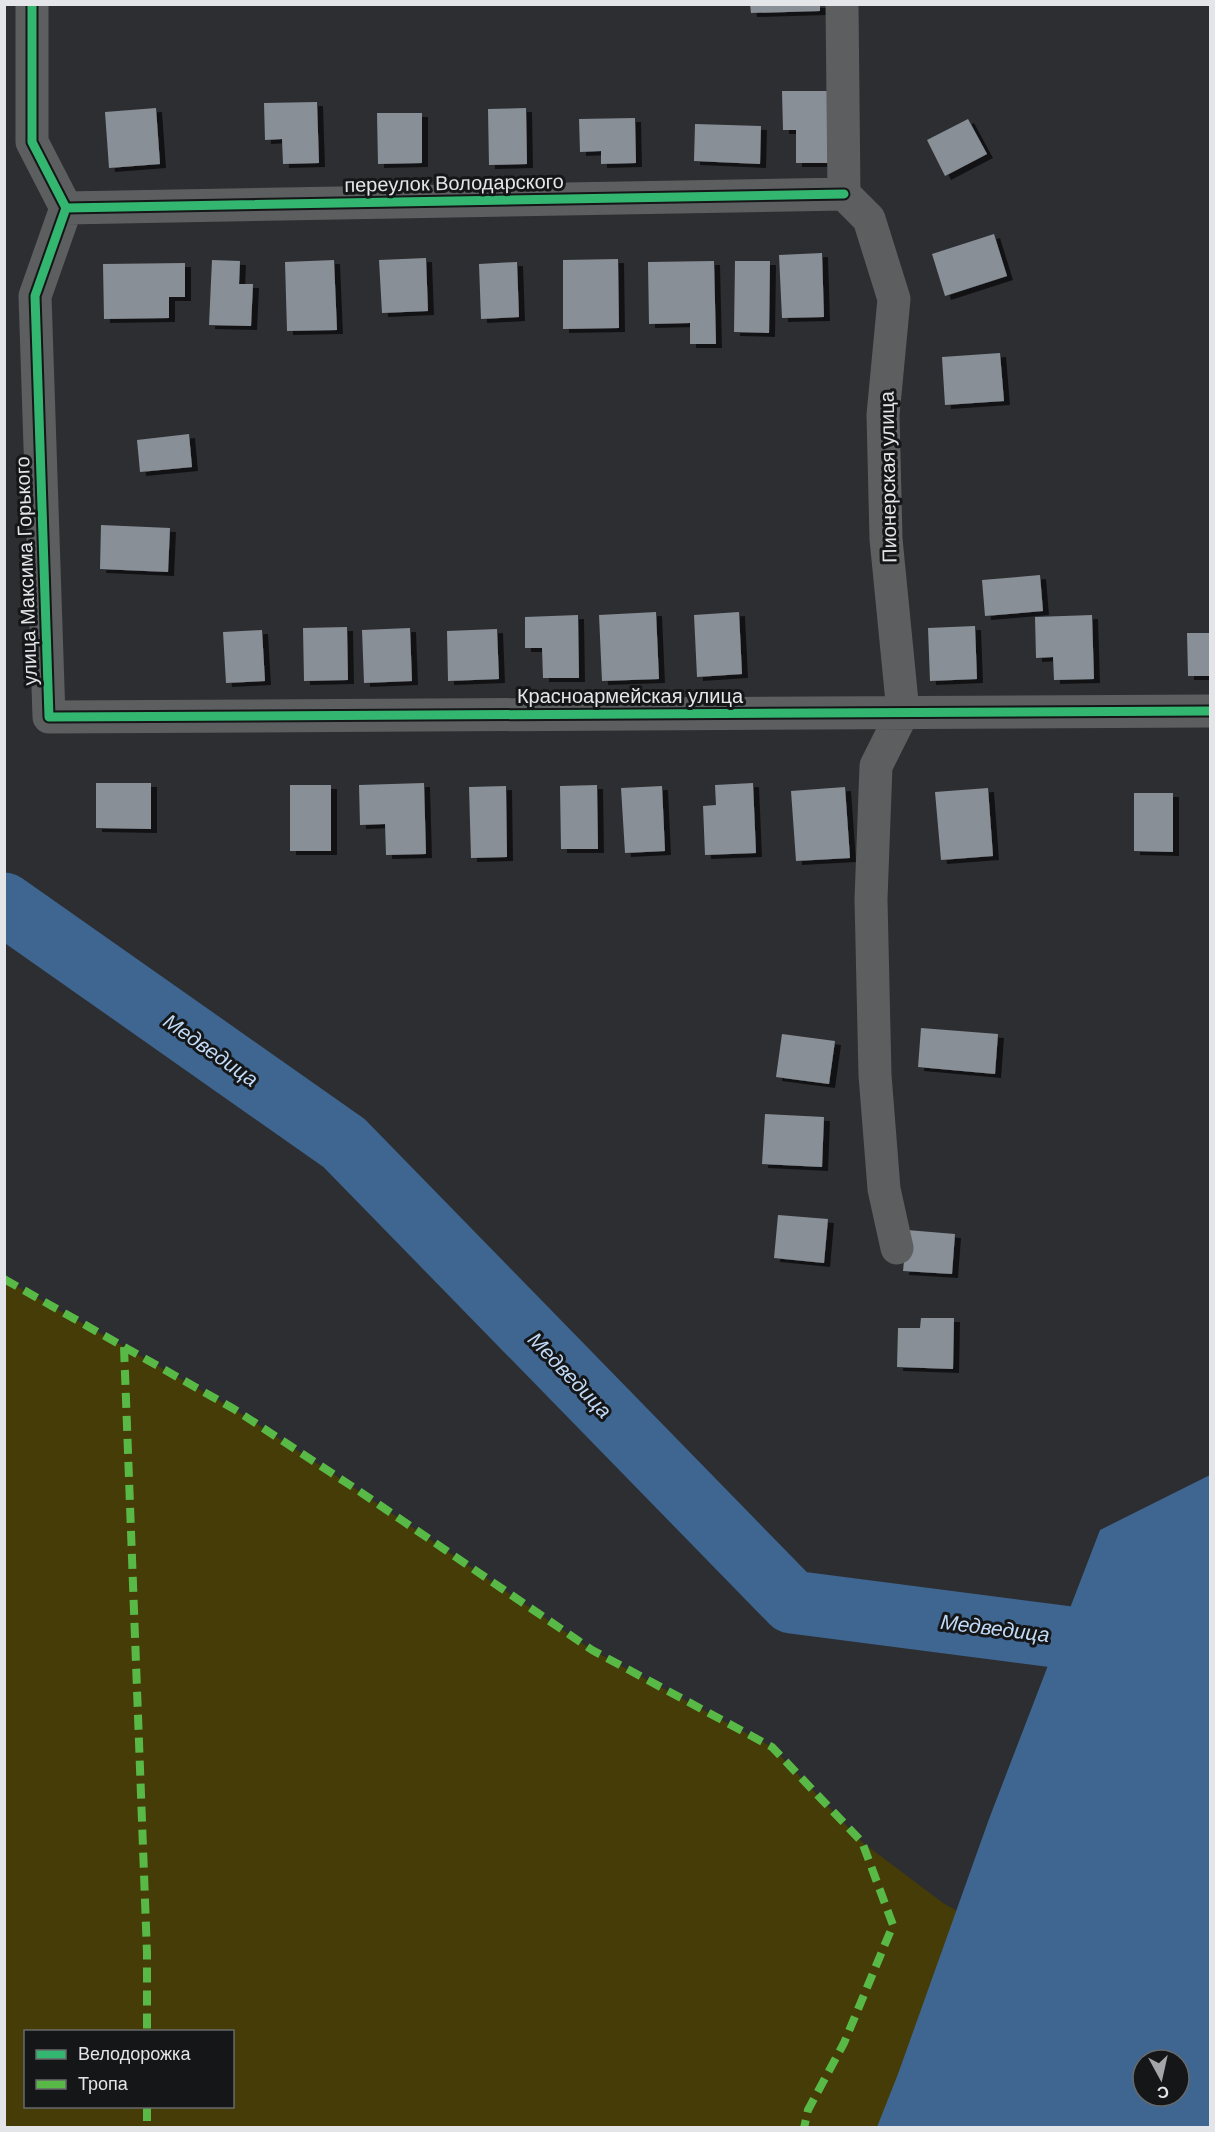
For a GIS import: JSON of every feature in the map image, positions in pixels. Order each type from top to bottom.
[{"type":"street","points":[[32,4],[32,142],[66,208]]},
{"type":"street","points":[[842,4],[844,194]]},
{"type":"street","name":"переулок Володарского","points":[[66,208],[844,194]]},
{"type":"street","name":"Пионерская улица","points":[[844,194],[869,219],[894,299],[883,415],[886,539],[903,712]]},
{"type":"street","name":"улица Максима Горького","points":[[49,717],[35,296],[66,208]]},
{"type":"street","name":"Красноармейская улица","points":[[49,717],[1210,711]]},
{"type":"street","points":[[897,1248],[884,1189],[875,1075],[872,898],[876,766],[903,712]]},
{"type":"shaded area","points":[[4,1279],[234,1409],[592,1650],[772,1747],[862,1842],[943,1903],[1210,2056],[1210,2127],[5,2127]]},
{"type":"water","points":[[1210,1475],[1210,2127],[877,2127],[989,1819],[1100,1530]]},
{"type":"building","points":[[750,4],[820,4],[820,11],[751,13]]},
{"type":"building","points":[[782,91],[827,91],[828,163],[796,163],[796,130],[783,130]]},
{"type":"building","points":[[317,102],[319,163],[283,164],[282,139],[265,140],[264,103]]},
{"type":"building","points":[[156,108],[160,164],[109,168],[105,112]]},
{"type":"building","points":[[526,108],[527,164],[489,165],[488,109]]},
{"type":"building","points":[[377,113],[422,113],[422,163],[378,164]]},
{"type":"building","points":[[635,118],[636,163],[601,164],[601,151],[580,152],[579,119]]},
{"type":"building","points":[[968,119],[987,154],[945,176],[927,140]]},
{"type":"building","points":[[695,124],[761,126],[760,164],[694,161]]},
{"type":"building","points":[[994,234],[1007,276],[945,296],[932,254]]},
{"type":"building","points":[[822,253],[824,317],[782,318],[779,255]]},
{"type":"building","points":[[426,258],[428,311],[382,313],[379,260]]},
{"type":"building","points":[[618,259],[619,328],[563,329],[563,260]]},
{"type":"building","points":[[212,260],[240,261],[239,284],[253,284],[251,326],[209,325]]},
{"type":"building","points":[[334,260],[337,330],[287,331],[285,262]]},
{"type":"building","points":[[714,261],[716,344],[690,344],[690,323],[649,324],[648,262]]},
{"type":"building","points":[[735,261],[770,261],[769,333],[734,332]]},
{"type":"building","points":[[517,262],[519,317],[481,319],[479,264]]},
{"type":"building","points":[[185,263],[185,297],[169,297],[169,318],[104,319],[103,264]]},
{"type":"building","points":[[1000,353],[1004,401],[945,405],[942,357]]},
{"type":"building","points":[[189,434],[192,467],[140,472],[137,440]]},
{"type":"building","points":[[101,525],[170,528],[168,572],[100,569]]},
{"type":"building","points":[[1040,575],[1043,611],[985,616],[982,580]]},
{"type":"building","points":[[656,612],[659,679],[602,681],[599,615]]},
{"type":"building","points":[[739,612],[742,674],[697,677],[694,615]]},
{"type":"building","points":[[578,615],[579,678],[543,678],[542,648],[525,648],[525,617]]},
{"type":"building","points":[[1092,615],[1094,679],[1054,680],[1053,657],[1036,658],[1035,617]]},
{"type":"building","points":[[975,626],[977,679],[930,681],[928,628]]},
{"type":"building","points":[[347,627],[348,680],[304,681],[303,628]]},
{"type":"building","points":[[410,628],[412,681],[364,683],[362,630]]},
{"type":"building","points":[[497,629],[499,679],[448,681],[447,631]]},
{"type":"building","points":[[262,630],[265,681],[226,683],[223,632]]},
{"type":"building","points":[[1187,633],[1210,633],[1210,676],[1188,676]]},
{"type":"building","points":[[96,783],[151,783],[151,829],[96,828]]},
{"type":"building","points":[[424,783],[426,854],[386,855],[385,824],[360,825],[359,785]]},
{"type":"building","points":[[753,783],[756,853],[705,855],[703,806],[716,805],[715,785]]},
{"type":"building","points":[[290,785],[331,785],[331,851],[290,851]]},
{"type":"building","points":[[597,785],[598,849],[561,849],[560,786]]},
{"type":"building","points":[[506,786],[507,857],[471,858],[469,787]]},
{"type":"building","points":[[662,786],[665,851],[625,853],[621,788]]},
{"type":"building","points":[[845,787],[850,858],[796,861],[791,791]]},
{"type":"building","points":[[988,788],[993,856],[941,860],[935,792]]},
{"type":"building","points":[[1134,793],[1173,793],[1173,852],[1134,851]]},
{"type":"building","points":[[921,1028],[998,1034],[995,1074],[918,1067]]},
{"type":"building","points":[[782,1034],[835,1041],[829,1084],[776,1077]]},
{"type":"building","points":[[765,1114],[824,1117],[822,1167],[762,1164]]},
{"type":"building","points":[[778,1215],[828,1219],[824,1263],[774,1258]]},
{"type":"building","points":[[907,1230],[955,1234],[952,1274],[903,1271]]},
{"type":"building","points":[[921,1318],[954,1318],[953,1369],[897,1367],[898,1328],[920,1328]]},
{"type":"waterway","name":"Медведица","points":[[4,904],[344,1143],[792,1602],[1210,1656]]},
{"type":"marked path","points":[[4,1279],[234,1409],[592,1650],[772,1747],[862,1842],[893,1925],[844,2043],[808,2110],[804,2128]]},
{"type":"marked path","points":[[124,1347],[147,1953],[147,2030]]},
{"type":"marked path","points":[[147,2108],[147,2128]]},
{"type":"cycle path","points":[[32,4],[32,142],[66,208],[35,296],[49,717],[1210,711]]},
{"type":"cycle path","points":[[66,208],[844,194]]}]
